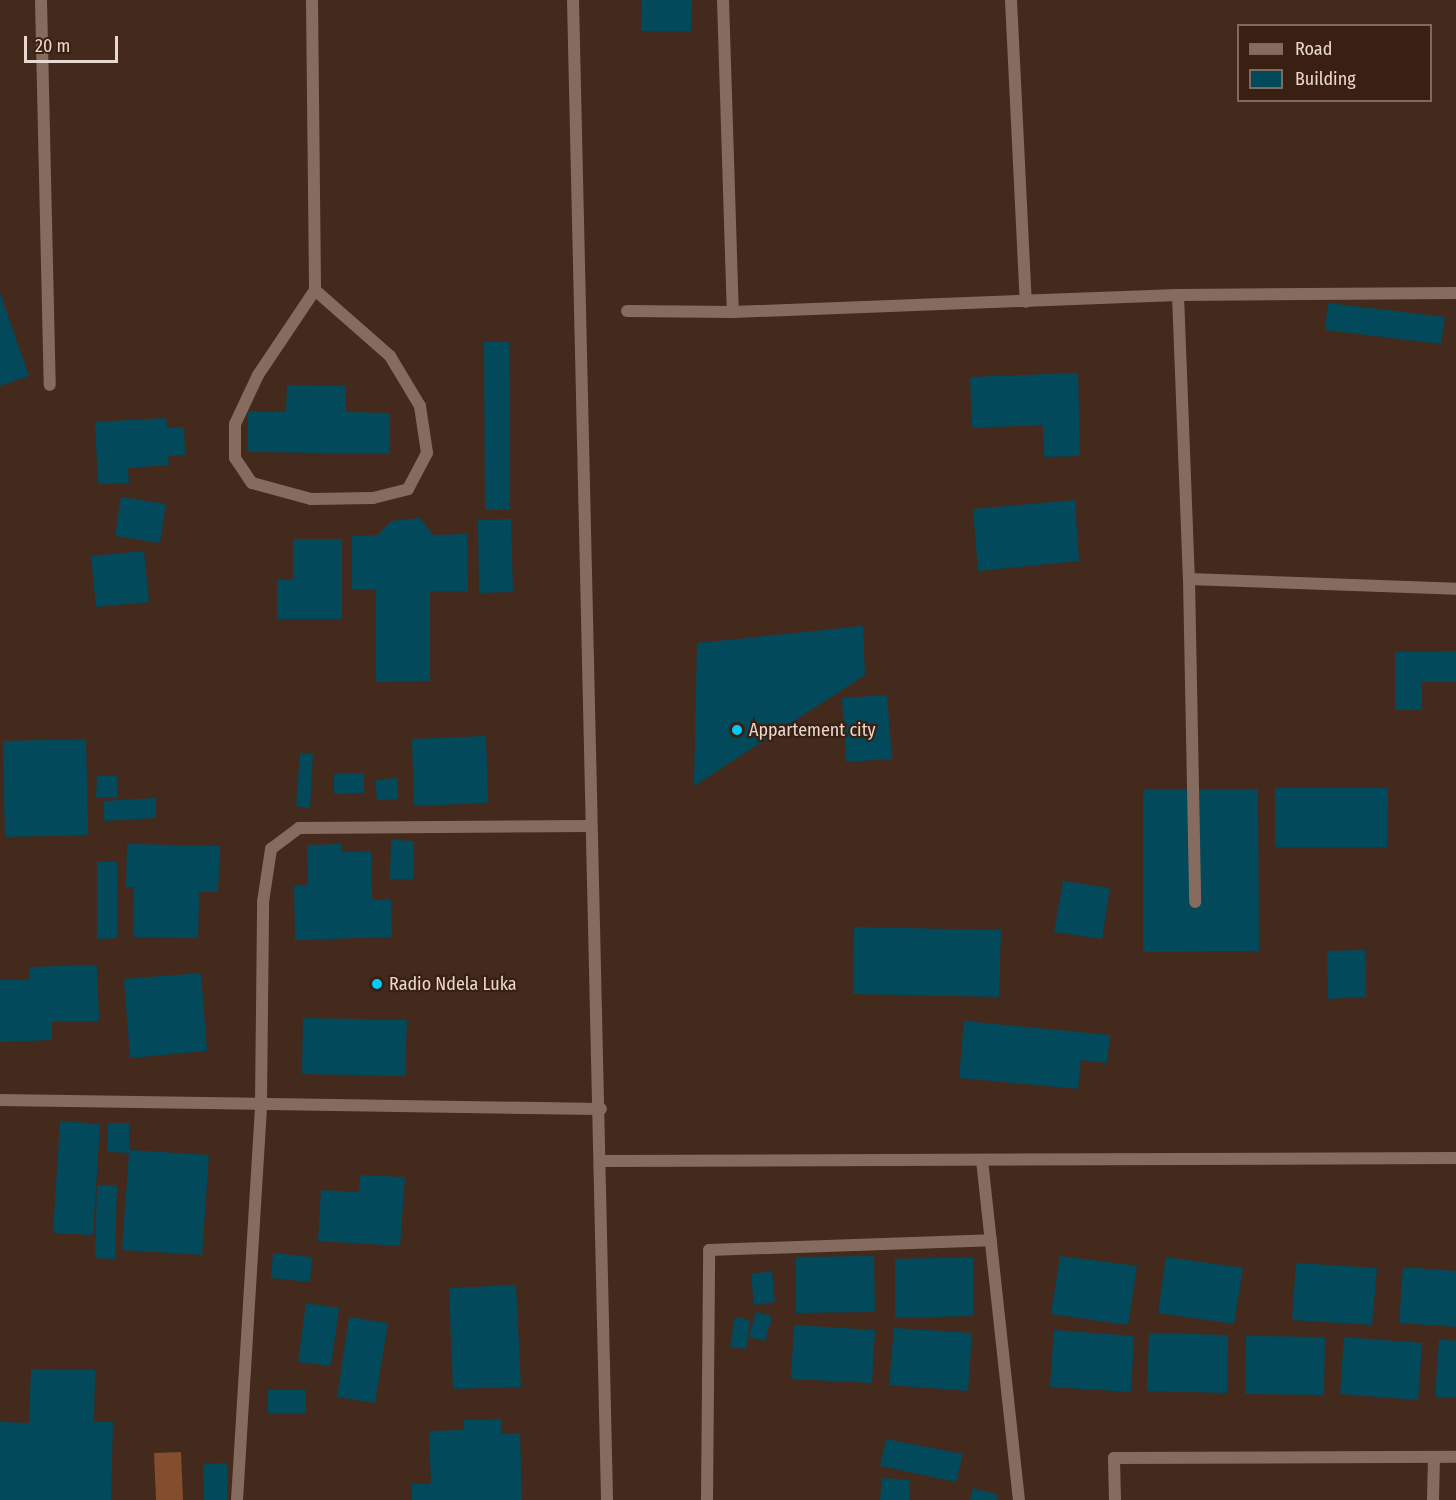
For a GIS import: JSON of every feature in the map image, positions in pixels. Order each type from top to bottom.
[{"type":"street","points":[[41,0],[50,385]]},
{"type":"street","points":[[312,0],[315,290],[258,375],[235,424],[235,458],[252,483],[311,499],[373,498],[408,489],[427,453],[420,406],[390,356],[315,290]]},
{"type":"street","points":[[573,0],[590,826],[601,1109],[607,1500]]},
{"type":"street","points":[[723,0],[733,312]]},
{"type":"street","points":[[1011,0],[1026,302]]},
{"type":"street","points":[[627,311],[733,312],[1178,295],[1456,293]]},
{"type":"street","points":[[1178,295],[1189,579],[1195,902]]},
{"type":"street","points":[[1189,579],[1456,589]]},
{"type":"street","points":[[237,1500],[261,1104],[262,902],[272,849],[299,828],[590,826]]},
{"type":"street","points":[[0,1100],[601,1109]]},
{"type":"street","points":[[602,1161],[1456,1158]]},
{"type":"street","points":[[982,1160],[1019,1500]]},
{"type":"street","points":[[707,1500],[709,1250],[991,1240]]},
{"type":"street","points":[[1433,1500],[1434,1457]]},
{"type":"street","points":[[1115,1500],[1114,1458],[1456,1457]]},
{"type":"shaded area","points":[[181,1452],[183,1500],[156,1500],[154,1453]]},
{"type":"building","points":[[642,0],[692,0],[691,31],[641,31]]},
{"type":"building","points":[[0,293],[29,376],[0,386]]},
{"type":"building","points":[[1328,303],[1445,317],[1441,344],[1325,330]]},
{"type":"building","points":[[484,342],[509,342],[510,510],[485,510]]},
{"type":"building","points":[[1078,373],[1080,456],[1044,457],[1043,425],[972,428],[970,377]]},
{"type":"building","points":[[287,385],[346,386],[346,412],[390,413],[389,454],[247,452],[248,411],[286,412]]},
{"type":"building","points":[[166,418],[167,428],[184,427],[185,455],[168,456],[169,465],[128,468],[129,483],[98,484],[95,422]]},
{"type":"building","points":[[121,497],[166,504],[160,543],[115,536]]},
{"type":"building","points":[[1075,500],[1079,561],[978,571],[973,509]]},
{"type":"building","points":[[420,518],[433,535],[467,534],[468,591],[430,591],[430,681],[376,682],[376,589],[352,589],[352,536],[378,535],[391,521]]},
{"type":"building","points":[[511,519],[513,592],[479,593],[478,520]]},
{"type":"building","points":[[293,539],[342,539],[342,619],[277,619],[277,580],[293,579]]},
{"type":"building","points":[[144,551],[149,602],[96,607],[91,556]]},
{"type":"building","name":"Appartement city","points":[[863,626],[865,675],[694,786],[697,643]]},
{"type":"building","points":[[1456,651],[1456,682],[1422,682],[1422,710],[1395,710],[1395,652]]},
{"type":"building","points":[[887,695],[892,759],[846,762],[842,698]]},
{"type":"building","points":[[486,736],[488,803],[414,806],[412,739]]},
{"type":"building","points":[[86,739],[88,835],[5,837],[3,741]]},
{"type":"building","points":[[300,753],[313,754],[310,808],[296,806]]},
{"type":"building","points":[[364,773],[364,793],[334,794],[334,774]]},
{"type":"building","points":[[97,776],[117,776],[117,798],[96,797]]},
{"type":"building","points":[[397,778],[398,799],[377,800],[375,780]]},
{"type":"building","points":[[1275,788],[1388,788],[1387,847],[1275,847]]},
{"type":"building","points":[[1143,789],[1258,789],[1259,951],[1143,952]]},
{"type":"building","points":[[156,798],[156,818],[104,821],[104,801]]},
{"type":"building","points":[[391,840],[414,841],[413,879],[390,879]]},
{"type":"building","points":[[127,844],[220,846],[218,892],[199,892],[198,938],[133,937],[134,887],[126,887]]},
{"type":"building","points":[[341,844],[341,852],[371,851],[372,900],[391,899],[392,937],[295,940],[294,886],[308,885],[307,845]]},
{"type":"building","points":[[97,862],[117,862],[117,938],[97,939]]},
{"type":"building","points":[[1063,881],[1110,888],[1102,939],[1054,932]]},
{"type":"building","points":[[854,927],[1001,930],[999,997],[853,994]]},
{"type":"building","points":[[1365,950],[1366,997],[1328,999],[1327,951]]},
{"type":"building","points":[[97,965],[99,1021],[52,1022],[52,1040],[0,1042],[0,980],[30,979],[29,967]]},
{"type":"building","points":[[201,973],[207,1051],[130,1058],[124,979]]},
{"type":"building","points":[[303,1018],[407,1020],[405,1076],[302,1074]]},
{"type":"building","points":[[964,1021],[1110,1035],[1107,1063],[1081,1060],[1078,1089],[959,1078]]},
{"type":"building","points":[[60,1121],[100,1124],[93,1235],[53,1233]]},
{"type":"building","points":[[108,1123],[129,1123],[129,1150],[209,1155],[202,1255],[122,1250],[129,1153],[107,1152]]},
{"type":"building","points":[[360,1175],[405,1177],[400,1246],[318,1241],[321,1190],[359,1192]]},
{"type":"building","points":[[97,1185],[117,1185],[115,1259],[95,1258]]},
{"type":"building","points":[[273,1253],[312,1257],[310,1282],[271,1278]]},
{"type":"building","points":[[874,1256],[875,1312],[796,1313],[796,1257]]},
{"type":"building","points":[[1060,1256],[1137,1266],[1128,1325],[1051,1314]]},
{"type":"building","points":[[973,1257],[973,1316],[895,1318],[895,1259]]},
{"type":"building","points":[[1166,1257],[1243,1268],[1234,1324],[1158,1313]]},
{"type":"building","points":[[1296,1263],[1377,1268],[1372,1325],[1292,1320]]},
{"type":"building","points":[[1403,1267],[1456,1271],[1456,1327],[1399,1323]]},
{"type":"building","points":[[772,1271],[775,1302],[754,1305],[751,1274]]},
{"type":"building","points":[[516,1285],[521,1387],[453,1389],[449,1288]]},
{"type":"building","points":[[306,1303],[339,1308],[331,1366],[298,1362]]},
{"type":"building","points":[[756,1312],[772,1316],[765,1341],[749,1337]]},
{"type":"building","points":[[349,1317],[388,1323],[375,1403],[337,1397]]},
{"type":"building","points":[[735,1317],[750,1320],[746,1349],[730,1347]]},
{"type":"building","points":[[794,1325],[875,1330],[872,1383],[791,1379]]},
{"type":"building","points":[[894,1328],[972,1333],[968,1391],[889,1385]]},
{"type":"building","points":[[1054,1330],[1134,1336],[1131,1392],[1050,1387]]},
{"type":"building","points":[[1149,1333],[1228,1335],[1227,1393],[1147,1391]]},
{"type":"building","points":[[1246,1336],[1325,1337],[1324,1395],[1245,1394]]},
{"type":"building","points":[[1344,1337],[1422,1343],[1418,1400],[1340,1394]]},
{"type":"building","points":[[1439,1339],[1456,1341],[1456,1398],[1435,1397]]},
{"type":"building","points":[[31,1369],[95,1370],[94,1422],[113,1422],[111,1500],[0,1500],[0,1422],[29,1423]]},
{"type":"building","points":[[268,1390],[306,1390],[306,1413],[268,1413]]},
{"type":"building","points":[[501,1419],[501,1434],[520,1433],[522,1500],[412,1500],[412,1484],[431,1484],[429,1431],[464,1430],[464,1420]]},
{"type":"building","points":[[886,1439],[963,1454],[956,1482],[880,1466]]},
{"type":"building","points":[[227,1463],[228,1500],[204,1500],[203,1464]]},
{"type":"building","points":[[882,1478],[910,1480],[909,1500],[880,1500]]},
{"type":"building","points":[[973,1488],[998,1495],[997,1500],[970,1500]]},
{"type":"place","name":"Appartement city","points":[[737,730]]},
{"type":"place","name":"Radio Ndela Luka","points":[[377,984]]}]
